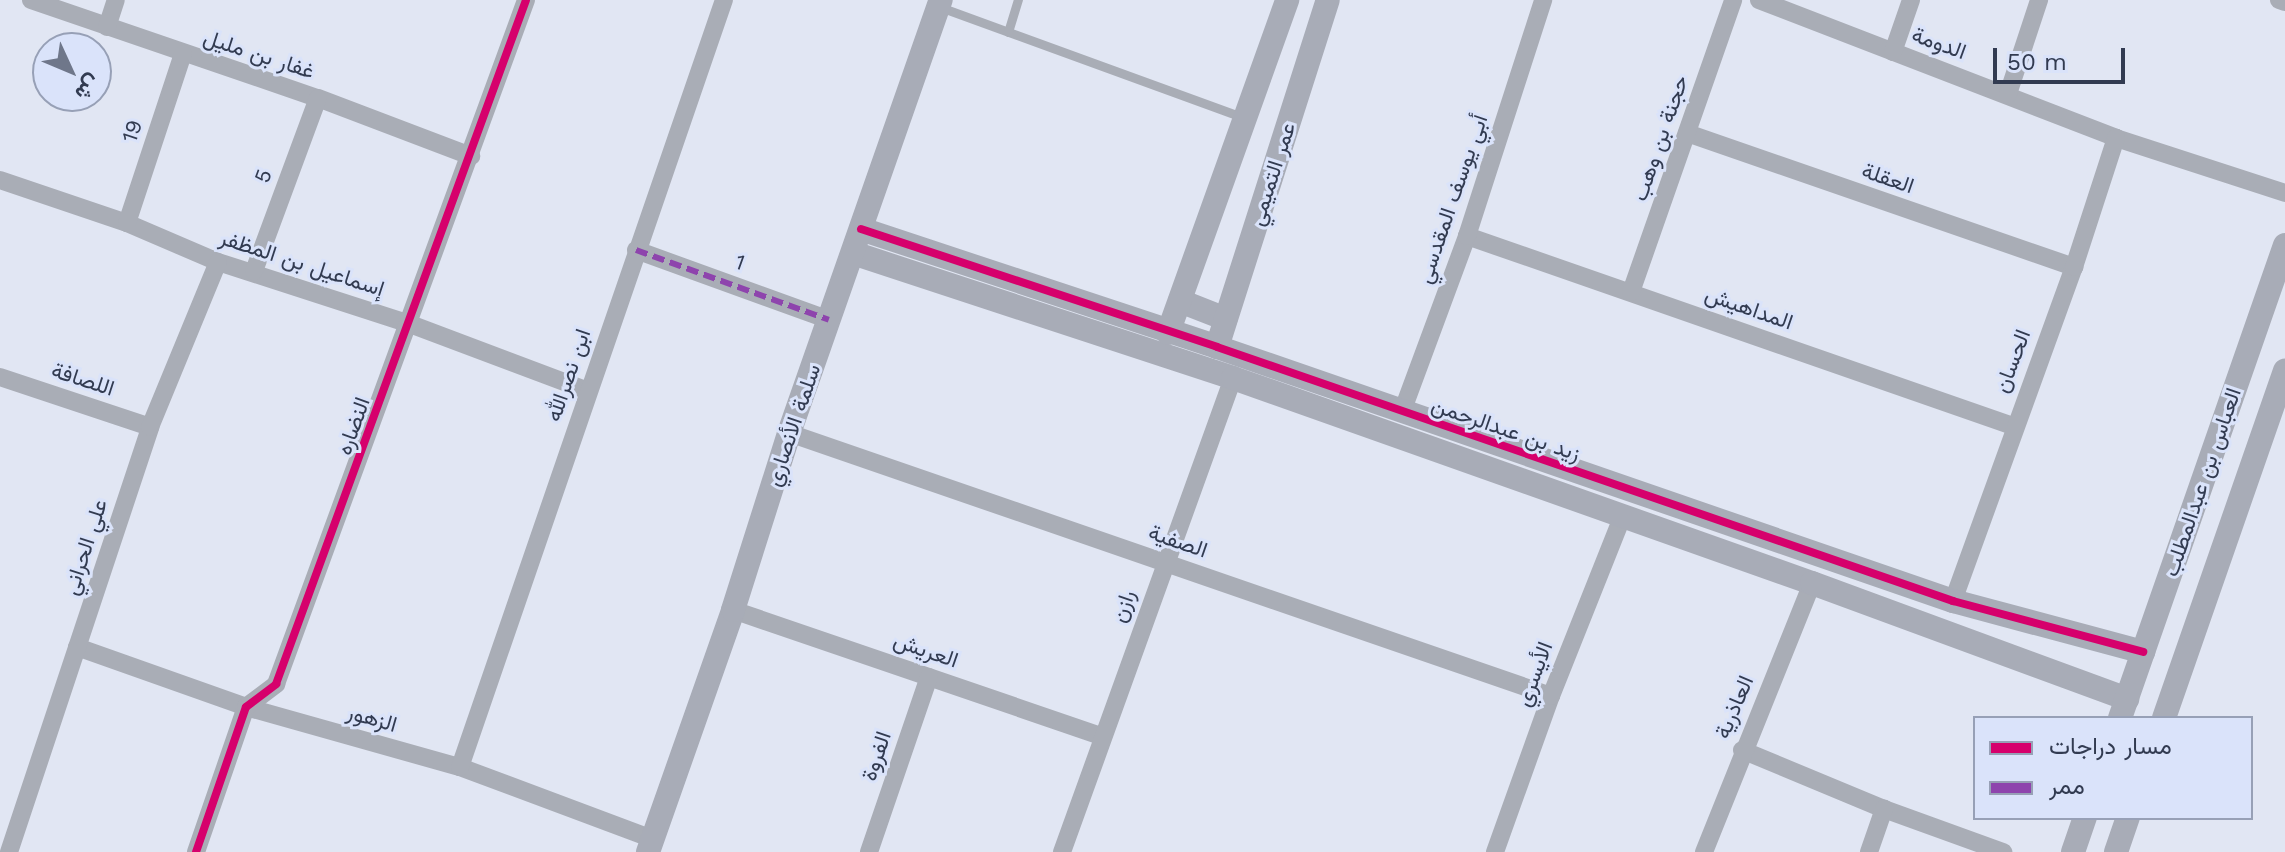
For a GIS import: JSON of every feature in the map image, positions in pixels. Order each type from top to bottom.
[{"type":"street","name":"غفار بن مليل","points":[[31,0],[318,98],[471,156]]},
{"type":"street","points":[[107,27],[116,0]]},
{"type":"street","name":"النضاره","points":[[246,707],[276,684],[526,0]]},
{"type":"street","name":"ابن نصرالله","points":[[460,767],[724,0]]},
{"type":"street","points":[[1168,333],[1287,0]]},
{"type":"street","name":"عمر التميمي","points":[[1217,347],[1328,0]]},
{"type":"street","name":"أبي يوسف المقدسي","points":[[1402,412],[1467,236],[1543,0]]},
{"type":"street","name":"حجنة بن وهب","points":[[1631,292],[1733,0]]},
{"type":"street","name":"الدومة","points":[[1759,0],[2116,138],[2285,193]]},
{"type":"street","points":[[1893,52],[1911,0]]},
{"type":"street","points":[[2008,94],[2039,0]]},
{"type":"street","points":[[2279,0],[2285,2]]},
{"type":"street","name":"سلمة الأنصاري","points":[[651,846],[733,610],[789,433],[940,4]]},
{"type":"street","name":"19","points":[[127,223],[183,54]]},
{"type":"street","name":"5","points":[[254,271],[318,98]]},
{"type":"street","name":"العقلة","points":[[1687,133],[2074,267]]},
{"type":"street","name":"الحسان","points":[[1953,601],[2013,426],[2074,267],[2116,138]]},
{"type":"street","name":"إسماعيل بن المظفر","points":[[0,180],[127,223],[218,262],[254,271],[410,324],[588,391]]},
{"type":"street","name":"زيد بن عبدالرحمن","points":[[861,229],[1217,347],[1953,601],[2143,652]]},
{"type":"street","name":"المداهيش","points":[[1467,236],[2013,426]]},
{"type":"street","name":"العباس بن عبدالمطلب","points":[[2123,708],[2285,245]]},
{"type":"street","name":"1","points":[[636,250],[829,320]]},
{"type":"street","name":"زيد بن عبدالرحمن","points":[[853,253],[1233,378],[1623,515],[1812,583],[2123,708]]},
{"type":"street","name":"علي الحراني","points":[[9,852],[150,427],[218,262]]},
{"type":"street","points":[[1180,301],[1226,319]]},
{"type":"street","name":"العباس بن عبدالمطلب","points":[[2165,716],[2285,370]]},
{"type":"street","name":"اللصافة","points":[[0,377],[150,427]]},
{"type":"street","name":"رازن","points":[[1062,852],[1164,562],[1233,378]]},
{"type":"street","name":"الصفية","points":[[789,433],[1551,696]]},
{"type":"street","name":"الأيسري","points":[[1495,852],[1551,696],[1623,515]]},
{"type":"street","name":"العاذرية","points":[[1704,852],[1742,750],[1812,583]]},
{"type":"street","name":"العريش","points":[[733,610],[1103,737]]},
{"type":"street","name":"الزهور","points":[[77,647],[246,707],[460,767],[651,846]]},
{"type":"street","name":"الفروة","points":[[869,852],[929,677]]},
{"type":"street","points":[[196,852],[246,707]]},
{"type":"street","points":[[1742,750],[1884,809],[2003,852]]},
{"type":"street","points":[[1869,852],[1884,809]]},
{"type":"street","points":[[2073,852],[2084,820]]},
{"type":"street","points":[[2116,852],[2127,820]]},
{"type":"lane","points":[[1008,32],[1018,0]]},
{"type":"lane","points":[[940,4],[1008,32],[1245,118]]},
{"type":"marked path","points":[[636,250],[829,320]]},
{"type":"cycle path","points":[[196,852],[246,707],[276,684],[526,0]]},
{"type":"cycle path","points":[[861,229],[1217,347],[1953,601],[2143,652]]}]
